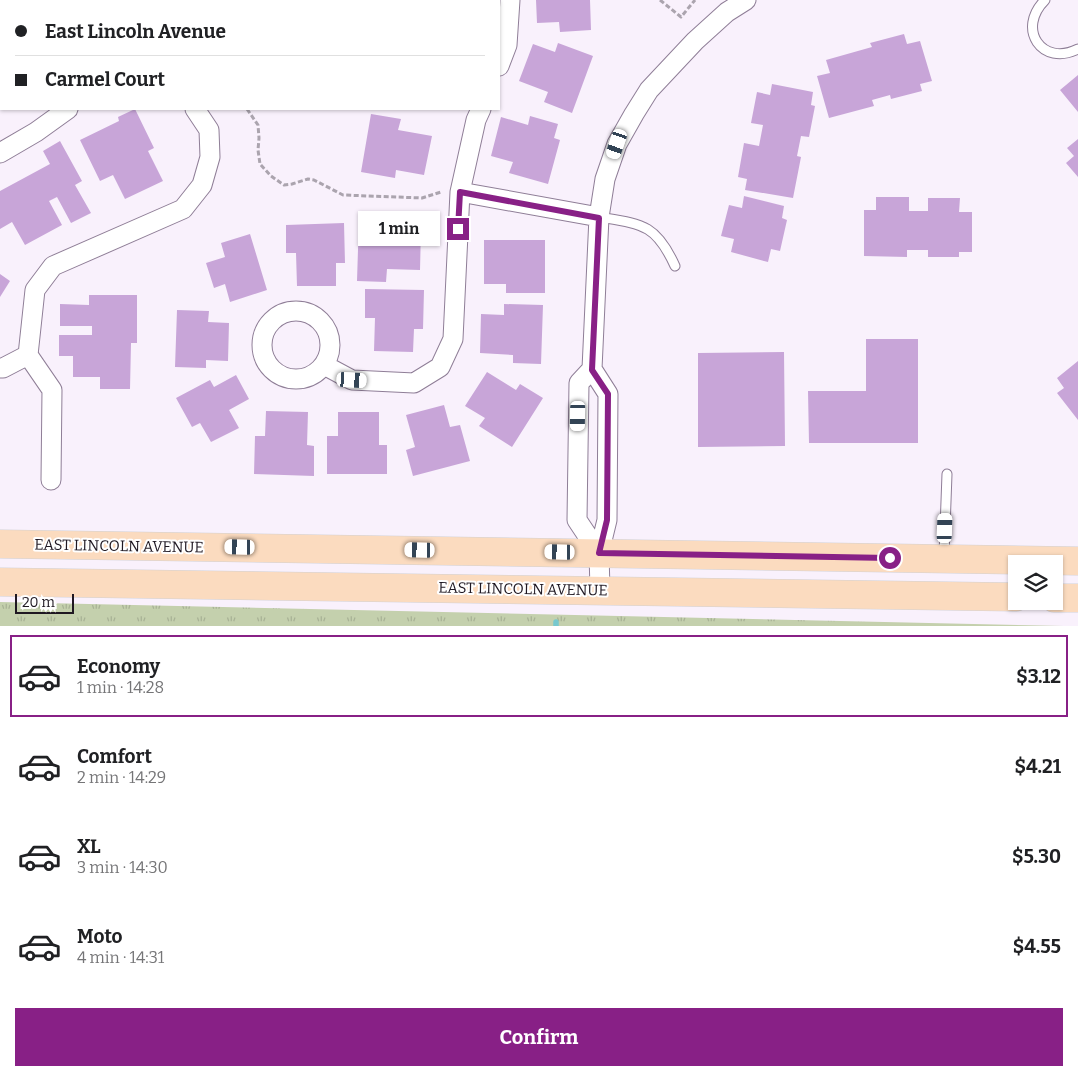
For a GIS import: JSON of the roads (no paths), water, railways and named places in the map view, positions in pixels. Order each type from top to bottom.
[{"type":"main road","name":"EAST LINCOLN AVENUE","points":[[0,544],[1078,561]]},
{"type":"main road","name":"EAST LINCOLN AVENUE","points":[[0,582],[1008,597]]},
{"type":"main road","points":[[1063,598],[1078,598]]},
{"type":"street","points":[[500,64],[508,45],[510,0]]},
{"type":"street","points":[[600,590],[599,553],[607,520],[608,394],[592,370],[599,218],[605,179],[617,144],[649,90],[695,41],[727,12],[746,0]]},
{"type":"street","points":[[0,153],[36,132],[67,110]]},
{"type":"street","points":[[51,480],[52,390],[28,355],[35,290],[53,266],[183,209],[202,185],[210,157],[209,130],[196,110]]},
{"type":"street","points":[[324,366],[352,380],[414,383],[440,367],[454,339],[460,192],[476,120],[481,110]]},
{"type":"street","points":[[460,192],[599,218]]},
{"type":"street","points":[[0,368],[28,355]]},
{"type":"street","points":[[592,370],[579,383],[577,520],[599,553]]},
{"type":"lane","points":[[1045,0],[1038,7],[1032,25],[1034,37],[1039,45],[1057,54],[1078,49]]},
{"type":"lane","points":[[599,218],[635,223],[652,231],[669,253],[675,266]]},
{"type":"lane","points":[[944,559],[947,474]]}]
